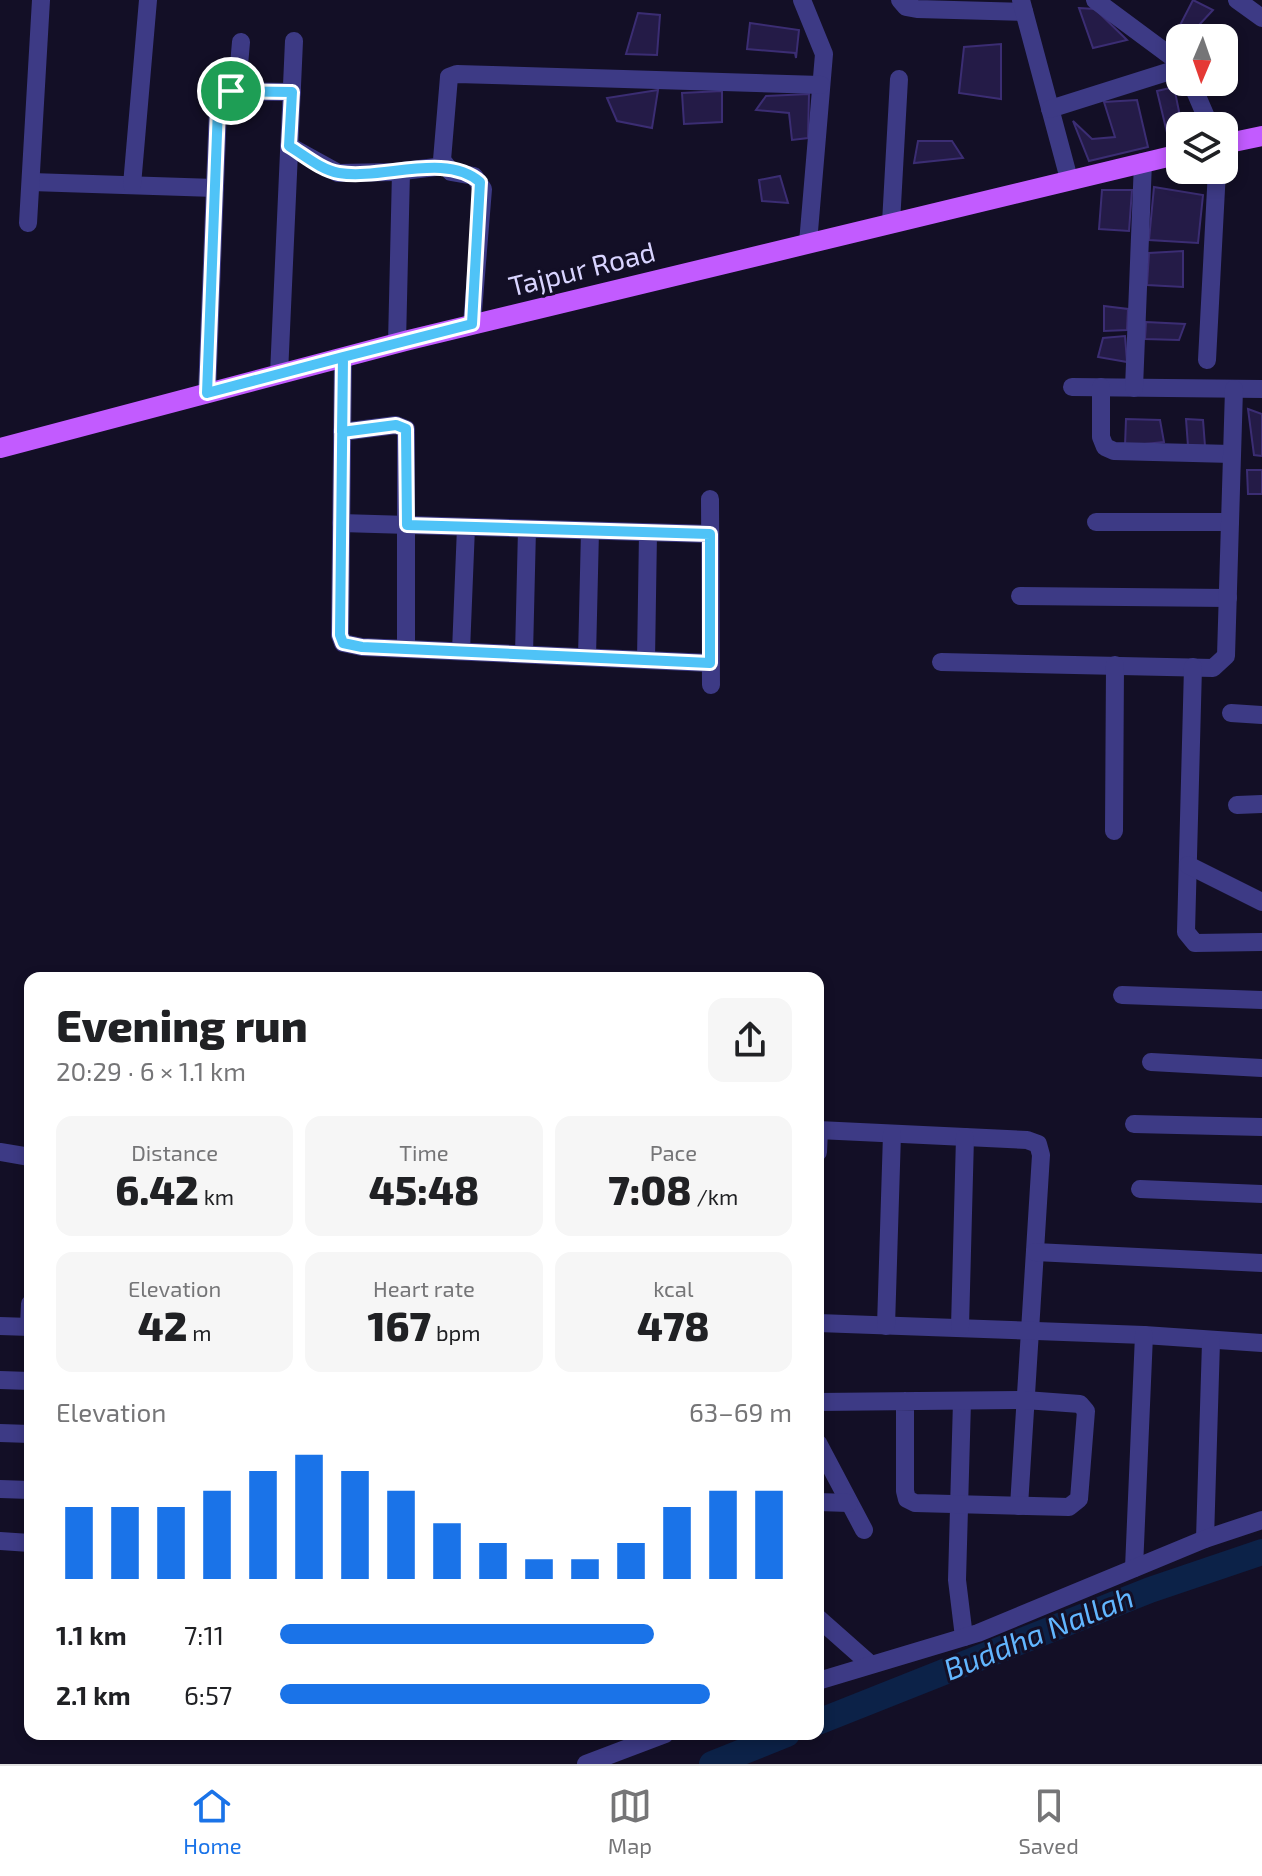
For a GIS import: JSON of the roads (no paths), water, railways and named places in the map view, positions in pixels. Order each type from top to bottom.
[{"type":"main road","points":[[1238,141],[1262,136]]},
{"type":"main road","name":"Tajpur Road","points":[[0,448],[472,324],[1166,157]]},
{"type":"street","points":[[28,223],[41,0]]},
{"type":"street","points":[[132,185],[148,0]]},
{"type":"street","points":[[802,0],[822,43],[808,243]]},
{"type":"street","points":[[900,0],[906,7],[917,9],[1023,6],[1069,179]]},
{"type":"street","points":[[1095,0],[1166,55]]},
{"type":"street","points":[[1237,0],[1262,18]]},
{"type":"street","points":[[279,374],[294,41]]},
{"type":"street","points":[[207,393],[218,108],[238,77],[241,42]]},
{"type":"street","points":[[1050,109],[1166,71]]},
{"type":"street","points":[[444,166],[446,84],[449,77],[457,74],[821,85]]},
{"type":"street","points":[[891,223],[899,79]]},
{"type":"street","points":[[231,91],[292,92]]},
{"type":"street","points":[[289,146],[338,173],[401,172],[444,166],[451,172],[474,176],[483,189],[472,324]]},
{"type":"street","points":[[1134,388],[1143,162]]},
{"type":"street","points":[[397,343],[401,172]]},
{"type":"street","points":[[31,182],[215,188]]},
{"type":"street","points":[[1207,360],[1216,184]]},
{"type":"street","points":[[343,357],[340,635],[343,643],[406,649],[710,663]]},
{"type":"street","points":[[1072,387],[1262,389]]},
{"type":"street","points":[[1101,387],[1101,437],[1105,447],[1114,451],[1232,454]]},
{"type":"street","points":[[941,662],[1213,668],[1226,656],[1234,389]]},
{"type":"street","points":[[342,432],[396,425],[406,429],[406,649]]},
{"type":"street","points":[[710,499],[711,685]]},
{"type":"street","points":[[1096,522],[1230,522]]},
{"type":"street","points":[[341,523],[710,534]]},
{"type":"street","points":[[461,651],[466,527]]},
{"type":"street","points":[[524,654],[527,529]]},
{"type":"street","points":[[587,657],[590,531]]},
{"type":"street","points":[[646,660],[648,533]]},
{"type":"street","points":[[1020,596],[1228,598]]},
{"type":"street","points":[[1114,831],[1115,665]]},
{"type":"street","points":[[1193,667],[1186,932],[1195,943],[1262,942]]},
{"type":"street","points":[[1231,713],[1262,715]]},
{"type":"street","points":[[1237,805],[1262,804]]},
{"type":"street","points":[[1188,865],[1262,902]]},
{"type":"street","points":[[1122,995],[1262,1000]]},
{"type":"street","points":[[1151,1062],[1262,1068]]},
{"type":"street","points":[[1134,1124],[1262,1127]]},
{"type":"street","points":[[824,1130],[1027,1140],[1038,1144],[1041,1155],[1019,1506]]},
{"type":"street","points":[[886,1326],[892,1134]]},
{"type":"street","points":[[960,1327],[965,1137]]},
{"type":"street","points":[[0,1152],[24,1156]]},
{"type":"street","points":[[1140,1189],[1262,1194]]},
{"type":"street","points":[[1035,1252],[1262,1263]]},
{"type":"street","points":[[824,1323],[1144,1335],[1211,1342],[1262,1343]]},
{"type":"street","points":[[0,1326],[24,1327]]},
{"type":"street","points":[[1134,1568],[1144,1335]]},
{"type":"street","points":[[1205,1539],[1211,1342]]},
{"type":"street","points":[[0,1380],[24,1381]]},
{"type":"street","points":[[824,1402],[905,1401],[962,1401],[1025,1400],[1072,1402],[1086,1411],[1079,1499],[1076,1504],[1019,1506],[915,1503],[907,1499],[905,1401]]},
{"type":"street","points":[[962,1401],[957,1580],[964,1637]]},
{"type":"street","points":[[0,1433],[24,1434]]},
{"type":"street","points":[[824,1456],[864,1530]]},
{"type":"street","points":[[0,1489],[24,1490]]},
{"type":"street","points":[[824,1502],[849,1503]]},
{"type":"street","points":[[824,1679],[964,1637],[1205,1539],[1262,1520]]},
{"type":"street","points":[[0,1541],[24,1543]]},
{"type":"street","points":[[824,1623],[870,1664]]},
{"type":"street","points":[[586,1764],[649,1740]]},
{"type":"waterway","name":"Buddha Nallah","points":[[824,1720],[1150,1590],[1262,1552]]},
{"type":"waterway","name":"Buddha Nallah","points":[[712,1764],[772,1740]]}]
